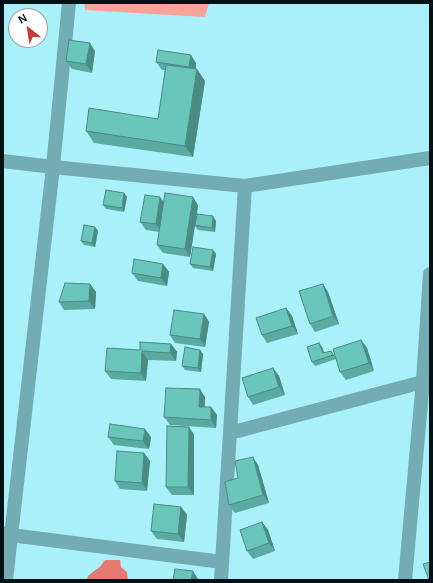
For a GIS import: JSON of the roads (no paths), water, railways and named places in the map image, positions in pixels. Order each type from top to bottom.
[{"type":"street","points":[[6,580],[7,535],[53,167],[69,3]]},
{"type":"street","points":[[3,161],[245,186],[430,158]]},
{"type":"street","points":[[221,580],[245,186]]},
{"type":"street","points":[[405,580],[427,380],[430,274]]},
{"type":"street","points":[[230,433],[427,380]]},
{"type":"street","points":[[7,535],[222,562]]}]
